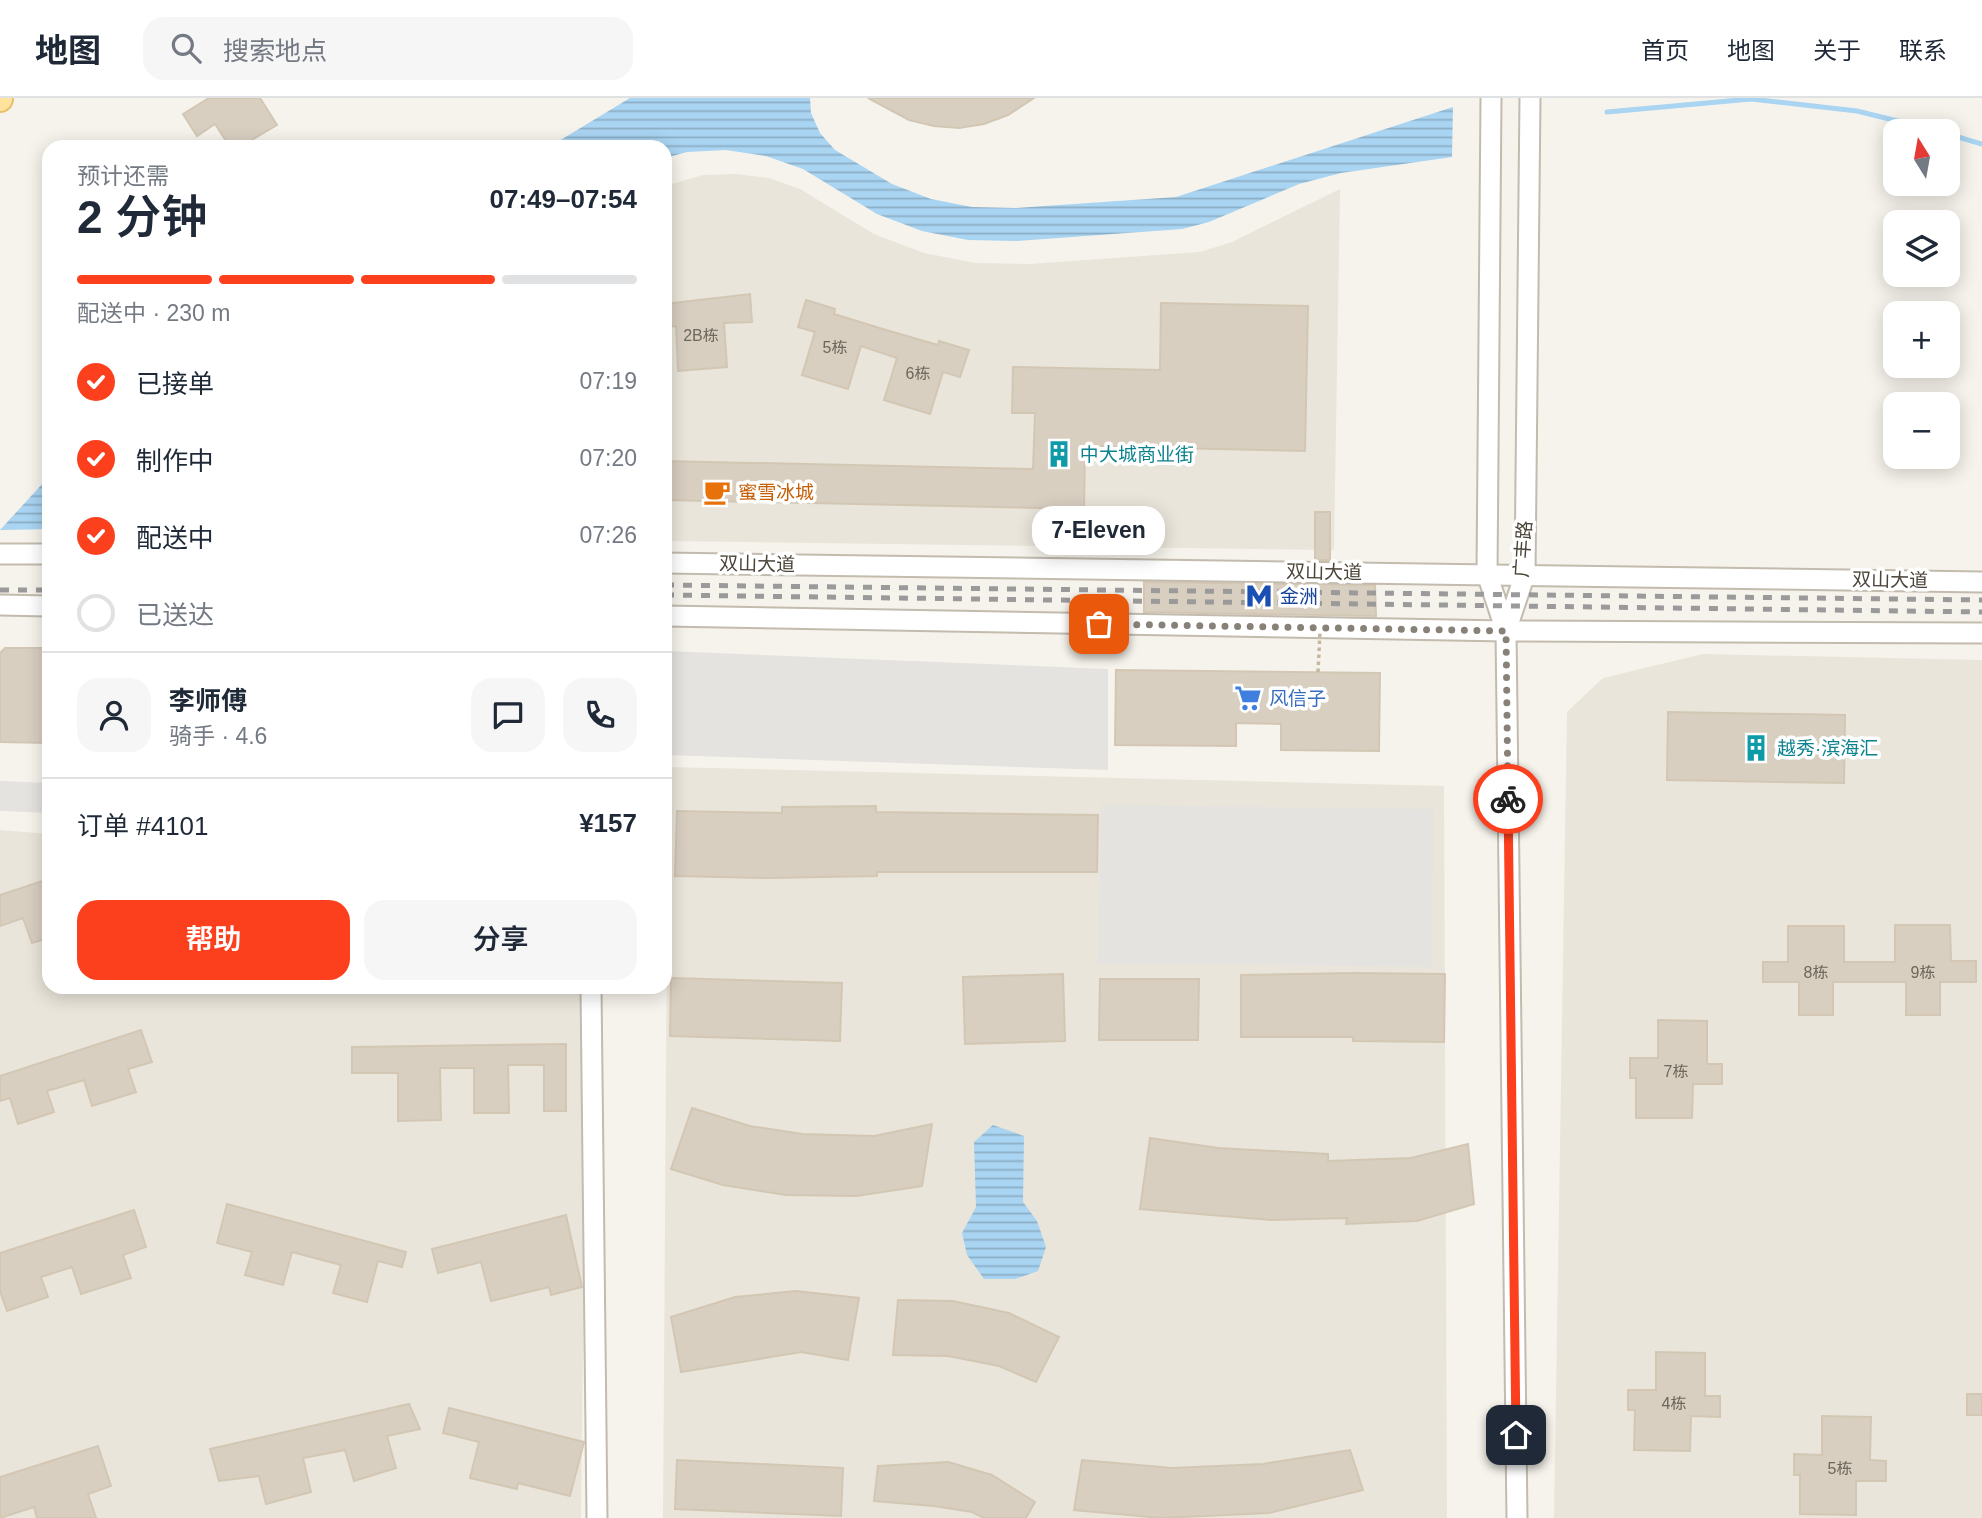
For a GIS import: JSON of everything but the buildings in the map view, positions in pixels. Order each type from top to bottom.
[{"type":"street","name":"广丰路","points":[[1492,98],[1487,574],[1506,631]]},
{"type":"street","name":"广丰路","points":[[1506,631],[1525,574],[1530,98]]},
{"type":"street","points":[[0,554],[42,554]]},
{"type":"street","name":"双山大道","points":[[672,563],[1982,582]]},
{"type":"street","points":[[0,605],[42,606]]},
{"type":"street","points":[[672,616],[1506,631],[1982,633]]},
{"type":"street","points":[[1506,631],[1517,1518]]},
{"type":"street","points":[[591,994],[597,1518]]},
{"type":"path","points":[[1318,672],[1320,632]]},
{"type":"shaded area","points":[[736,174],[769,178],[800,189],[874,234],[924,253],[976,263],[1029,264],[1200,252],[1232,242],[1340,189],[1334,550],[672,541],[672,184],[703,175]]},
{"type":"shaded area","points":[[672,651],[1108,669],[1108,770],[672,755]]},
{"type":"shaded area","points":[[1703,654],[1982,660],[1982,1518],[1554,1518],[1567,712],[1603,678]]},
{"type":"shaded area","points":[[672,767],[1444,786],[1447,1518],[663,1518],[666,994],[672,994]]},
{"type":"shaded area","points":[[0,781],[42,783],[42,813],[0,811]]},
{"type":"shaded area","points":[[1101,805],[1434,809],[1431,967],[1098,963]]},
{"type":"shaded area","points":[[0,830],[42,833],[42,994],[587,994],[581,1518],[0,1518]]},
{"type":"water","points":[[630,98],[810,98],[811,113],[820,133],[835,150],[892,184],[931,199],[972,207],[1016,208],[1176,197],[1453,107],[1452,157],[1341,173],[1299,184],[1209,222],[1182,229],[1017,241],[968,240],[922,231],[877,214],[803,169],[766,156],[726,150],[687,152],[672,156],[672,140],[561,140]]},
{"type":"water","points":[[42,484],[42,529],[0,530]]},
{"type":"water","points":[[993,1125],[1024,1136],[1023,1202],[1037,1221],[1046,1247],[1038,1271],[1015,1279],[984,1279],[967,1255],[962,1233],[976,1207],[974,1142]]},
{"type":"waterway","points":[[1607,112],[1751,99],[1857,111],[1889,119]]},
{"type":"waterway","points":[[1960,138],[1982,144]]},
{"type":"railway","points":[[672,585],[1982,600]]},
{"type":"railway","points":[[0,590],[42,590]]},
{"type":"railway","points":[[672,595],[1982,612]]},
{"type":"way so far","points":[[1099,624],[1506,631],[1508,799]]},
{"type":"place","name":"中大城商业街","points":[[1059,454]]},
{"type":"place","name":"蜜雪冰城","points":[[717,492]]},
{"type":"place","name":"金洲","points":[[1259,596]]},
{"type":"place","name":"7-Eleven","points":[[1099,624]]},
{"type":"place","name":"风信子","points":[[1248,698]]},
{"type":"place","name":"越秀·滨海汇","points":[[1756,748]]},
{"type":"route","points":[[1508,799],[1516,1435]]}]
